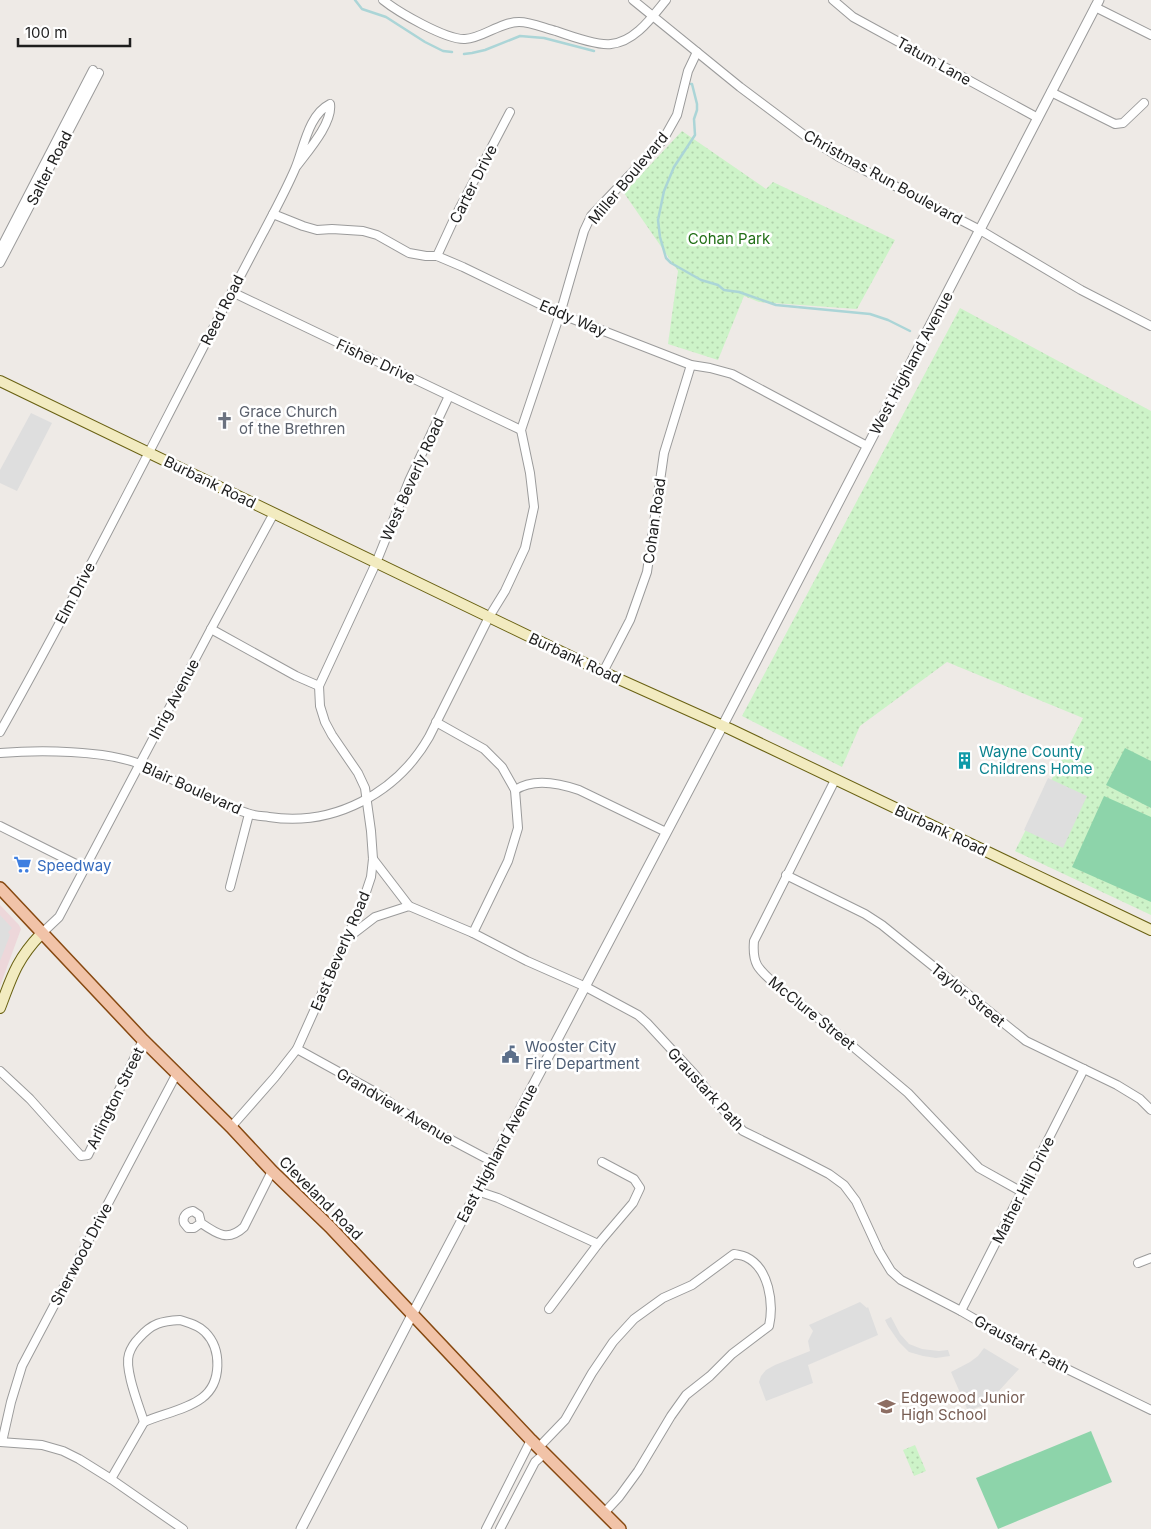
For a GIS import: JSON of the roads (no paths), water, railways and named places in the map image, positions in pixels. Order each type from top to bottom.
[{"type":"main road","name":"Burbank Road","points":[[0,381],[603,672],[722,726],[1151,930]]},
{"type":"main road","name":"Cleveland Road","points":[[0,888],[143,1040],[330,1227],[538,1447],[620,1529]]},
{"type":"main road","points":[[0,1008],[16,966],[28,947],[42,934]]},
{"type":"street","points":[[383,0],[391,7],[423,25],[443,34],[464,39],[518,22],[610,45],[631,38],[666,0]]},
{"type":"street","name":"Christmas Run Boulevard","points":[[633,0],[652,17],[804,135],[839,157],[980,230],[1082,290],[1151,326]]},
{"type":"street","name":"Tatum Lane","points":[[833,0],[853,17],[1038,118]]},
{"type":"street","points":[[1097,3],[1151,35]]},
{"type":"street","name":"West Highland Avenue","points":[[722,726],[1097,3]]},
{"type":"street","name":"Miller Boulevard","points":[[521,430],[560,314],[584,231],[591,216],[663,140],[677,115],[688,71],[697,52]]},
{"type":"street","name":"Salter Road","points":[[0,250],[96,72],[0,263]]},
{"type":"street","points":[[1051,92],[1115,124],[1123,123],[1144,103]]},
{"type":"street","name":"Reed Road","points":[[149,454],[273,214],[296,167],[307,133],[323,107],[330,104],[331,111],[317,138],[296,167]]},
{"type":"street","name":"Carter Drive","points":[[437,256],[455,217],[510,112]]},
{"type":"street","name":"Eddy Way","points":[[273,214],[317,230],[363,231],[377,235],[409,253],[437,256],[464,267],[560,314],[691,365],[732,374],[867,446]]},
{"type":"street","name":"Fisher Drive","points":[[232,292],[521,430]]},
{"type":"street","name":"Cohan Road","points":[[603,672],[630,620],[647,572],[664,453],[691,365]]},
{"type":"street","name":"West Beverly Road","points":[[376,563],[409,481],[449,396]]},
{"type":"street","points":[[489,617],[513,574],[525,548],[531,526],[534,507],[530,474],[521,430]]},
{"type":"street","name":"Elm Drive","points":[[0,732],[149,454]]},
{"type":"street","name":"Ihrig Avenue","points":[[42,934],[59,917],[274,513]]},
{"type":"street","points":[[211,629],[296,676],[319,686],[376,563]]},
{"type":"street","name":"Blair Boulevard","points":[[0,753],[24,751],[85,754],[118,758],[139,764],[212,799],[249,814],[283,819],[306,819],[334,813],[367,800],[387,787],[409,767],[421,752],[489,617]]},
{"type":"street","name":"East Beverly Road","points":[[231,1127],[297,1049],[362,904],[371,877],[373,859],[365,788],[358,773],[325,722],[320,706],[319,686]]},
{"type":"street","points":[[436,722],[484,749],[502,767],[515,790],[518,828],[508,861],[474,933]]},
{"type":"street","name":"East Highland Avenue","points":[[301,1529],[722,726]]},
{"type":"street","name":"McClure Street","points":[[835,780],[754,941],[753,954],[756,964],[765,976],[908,1092],[979,1168],[1022,1192]]},
{"type":"street","points":[[515,790],[526,784],[533,783],[569,787],[588,794],[666,832]]},
{"type":"street","points":[[230,887],[249,814]]},
{"type":"street","points":[[0,826],[84,868]]},
{"type":"street","name":"Graustark Path","points":[[373,859],[409,906],[474,933],[527,961],[586,987],[638,1015],[743,1131],[829,1174],[844,1185],[856,1200],[879,1251],[891,1272],[901,1280],[961,1311],[1026,1349],[1151,1410]]},
{"type":"street","name":"Taylor Street","points":[[786,876],[865,914],[882,925],[1026,1042],[1129,1092],[1140,1099],[1151,1110]]},
{"type":"street","points":[[345,940],[375,917],[409,906]]},
{"type":"street","name":"Arlington Street","points":[[0,1071],[30,1099],[81,1156],[88,1155],[143,1040]]},
{"type":"street","name":"Grandview Avenue","points":[[297,1049],[375,1092],[423,1126],[492,1162]]},
{"type":"street","name":"Mather Hill Drive","points":[[961,1311],[1084,1069]]},
{"type":"street","name":"Sherwood Drive","points":[[1,1442],[22,1366],[177,1073]]},
{"type":"street","points":[[548,1309],[598,1244],[633,1203],[640,1188],[634,1179],[602,1162]]},
{"type":"street","points":[[201,1223],[214,1232],[227,1236],[237,1234],[244,1227],[272,1171]]},
{"type":"street","points":[[477,1191],[498,1198],[598,1244]]},
{"type":"street","points":[[486,1529],[498,1506],[538,1447],[565,1420],[592,1373],[613,1342],[634,1319],[663,1298],[692,1285],[734,1254],[746,1257],[761,1270],[769,1291],[772,1315],[769,1326],[732,1354],[710,1376],[686,1395],[671,1416],[638,1472],[604,1513]]},
{"type":"street","points":[[1138,1263],[1151,1258]]},
{"type":"street","points":[[111,1479],[144,1422],[186,1407],[203,1398],[210,1389],[217,1369],[218,1357],[213,1343],[205,1332],[195,1325],[180,1320],[163,1321],[147,1329],[128,1355],[128,1368],[144,1422]]},
{"type":"street","points":[[1,1442],[42,1446],[63,1451],[79,1458],[180,1528]]},
{"type":"street","points":[[500,1529],[535,1462],[538,1447]]},
{"type":"street","points":[[498,1506],[509,1511]]},
{"type":"waterway","points":[[355,0],[362,9],[386,17],[425,42],[443,51],[452,52]]},
{"type":"waterway","points":[[464,54],[485,50],[520,36],[544,38],[594,51]]},
{"type":"waterway","points":[[691,84],[697,104],[694,119],[695,135],[674,167],[664,191],[658,220],[660,237],[666,258],[671,263],[701,280],[718,285],[724,290],[739,292],[776,305],[870,314],[888,320],[910,331]]},
{"type":"place","name":"Grace Church of the Brethren","points":[[225,420]]},
{"type":"place","name":"Wayne County Childrens Home","points":[[965,760]]},
{"type":"place","name":"Speedway","points":[[23,865]]},
{"type":"place","name":"Wooster City Fire Department","points":[[511,1055]]},
{"type":"place","name":"Edgewood Junior High School","points":[[887,1406]]},
{"type":"park label","name":"Cohan Park","points":[[729,238]]}]
